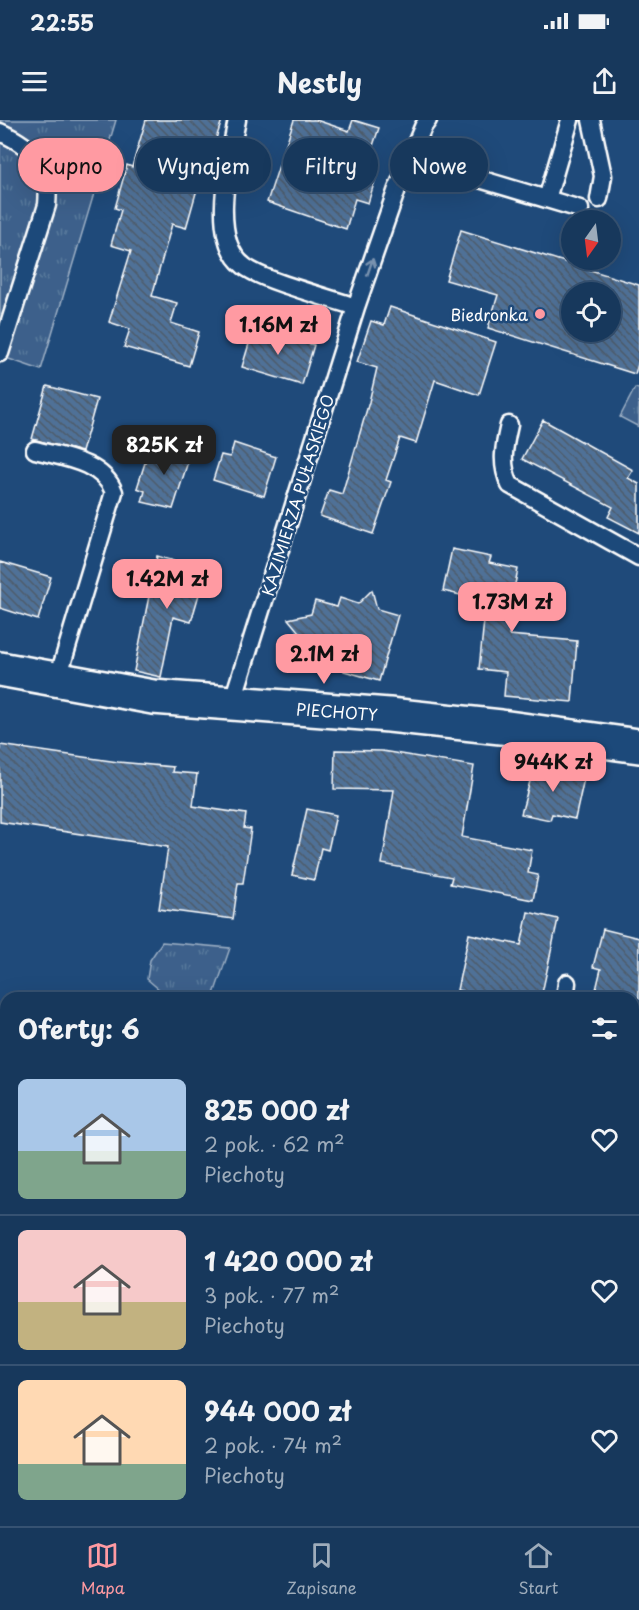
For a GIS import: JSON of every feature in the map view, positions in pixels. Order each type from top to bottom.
[{"type":"street","name":"PIECHOTY","points":[[0,669],[153,697],[479,724],[639,746]]},
{"type":"lane","points":[[237,120],[225,188],[225,234],[233,252],[243,266],[260,274],[356,307]]},
{"type":"lane","name":"KAZIMIERZA PUŁASKIEGO","points":[[419,138],[428,120]]},
{"type":"lane","points":[[547,199],[570,120]]},
{"type":"lane","points":[[591,120],[603,176],[599,199]]},
{"type":"lane","points":[[0,132],[29,149],[43,166],[49,185],[46,205],[0,352]]},
{"type":"lane","points":[[488,181],[580,209]]},
{"type":"lane","name":"KAZIMIERZA PUŁASKIEGO","points":[[232,703],[356,307],[397,192]]},
{"type":"lane","points":[[509,424],[503,462],[504,472],[510,485],[639,557]]},
{"type":"lane","points":[[35,450],[82,463],[101,473],[114,492],[57,681]]},
{"type":"green space","points":[[0,120],[116,120],[111,138],[18,138],[18,192],[94,192],[41,370],[0,356]]},
{"type":"green space","points":[[635,388],[639,389],[639,427],[620,417]]},
{"type":"green space","points":[[162,942],[230,948],[215,992],[162,992],[147,979],[150,960]]},
{"type":"building","points":[[146,120],[222,120],[216,138],[141,138]]},
{"type":"building","points":[[294,120],[316,120],[349,131],[353,120],[379,128],[376,138],[288,138]]},
{"type":"building","points":[[283,153],[283,192],[371,192],[368,203],[355,199],[346,229],[267,202]]},
{"type":"building","points":[[136,154],[136,192],[196,192],[186,228],[172,224],[152,296],[177,303],[171,323],[199,332],[189,366],[124,347],[130,329],[109,322],[131,251],[111,245],[121,210],[115,208],[119,192],[124,192],[127,165],[132,167]]},
{"type":"building","name":"Biedronka","points":[[461,230],[561,261],[561,270],[590,270],[639,285],[639,361],[635,374],[488,328],[498,295],[446,280]]},
{"type":"building","points":[[390,307],[496,342],[479,395],[435,380],[416,443],[400,438],[386,480],[391,482],[373,534],[320,516],[329,490],[342,494],[377,368],[357,362],[371,321],[384,325]]},
{"type":"building","points":[[254,327],[314,345],[302,385],[242,367]]},
{"type":"building","points":[[47,386],[97,399],[82,452],[32,439]]},
{"type":"building","points":[[543,420],[633,470],[628,478],[639,484],[639,533],[608,517],[613,507],[522,459]]},
{"type":"building","points":[[162,443],[191,452],[173,509],[142,502],[145,491],[137,488],[149,450],[159,453]]},
{"type":"building","points":[[234,443],[276,457],[264,496],[213,480],[221,455],[230,457]]},
{"type":"building","points":[[452,549],[491,557],[489,563],[518,569],[510,609],[513,609],[509,635],[577,641],[572,702],[504,696],[506,672],[479,669],[486,601],[443,591]]},
{"type":"building","points":[[157,556],[206,570],[191,622],[173,617],[161,677],[134,671]]},
{"type":"building","points":[[0,562],[51,577],[38,620],[0,608]]},
{"type":"building","points":[[372,590],[377,609],[398,615],[379,681],[344,671],[348,658],[302,645],[304,638],[288,619],[311,614],[315,601],[337,607],[340,598],[358,604]]},
{"type":"building","points":[[0,745],[118,762],[173,767],[172,772],[197,774],[193,806],[246,814],[244,828],[251,829],[243,883],[238,883],[233,919],[159,909],[168,847],[0,822]]},
{"type":"building","points":[[335,750],[382,751],[474,766],[462,837],[532,850],[528,873],[538,875],[533,900],[450,884],[452,877],[382,864],[394,790],[334,789]]},
{"type":"building","points":[[535,763],[585,774],[575,819],[552,814],[550,820],[521,814]]},
{"type":"building","points":[[307,809],[336,815],[328,850],[321,848],[314,880],[292,875]]},
{"type":"building","points":[[528,912],[558,919],[542,992],[465,992],[457,990],[469,934],[521,945]]},
{"type":"building","points":[[603,929],[639,938],[639,992],[595,992],[601,969],[593,967]]},
{"type":"place","name":"Biedronka","points":[[540,314]]}]
